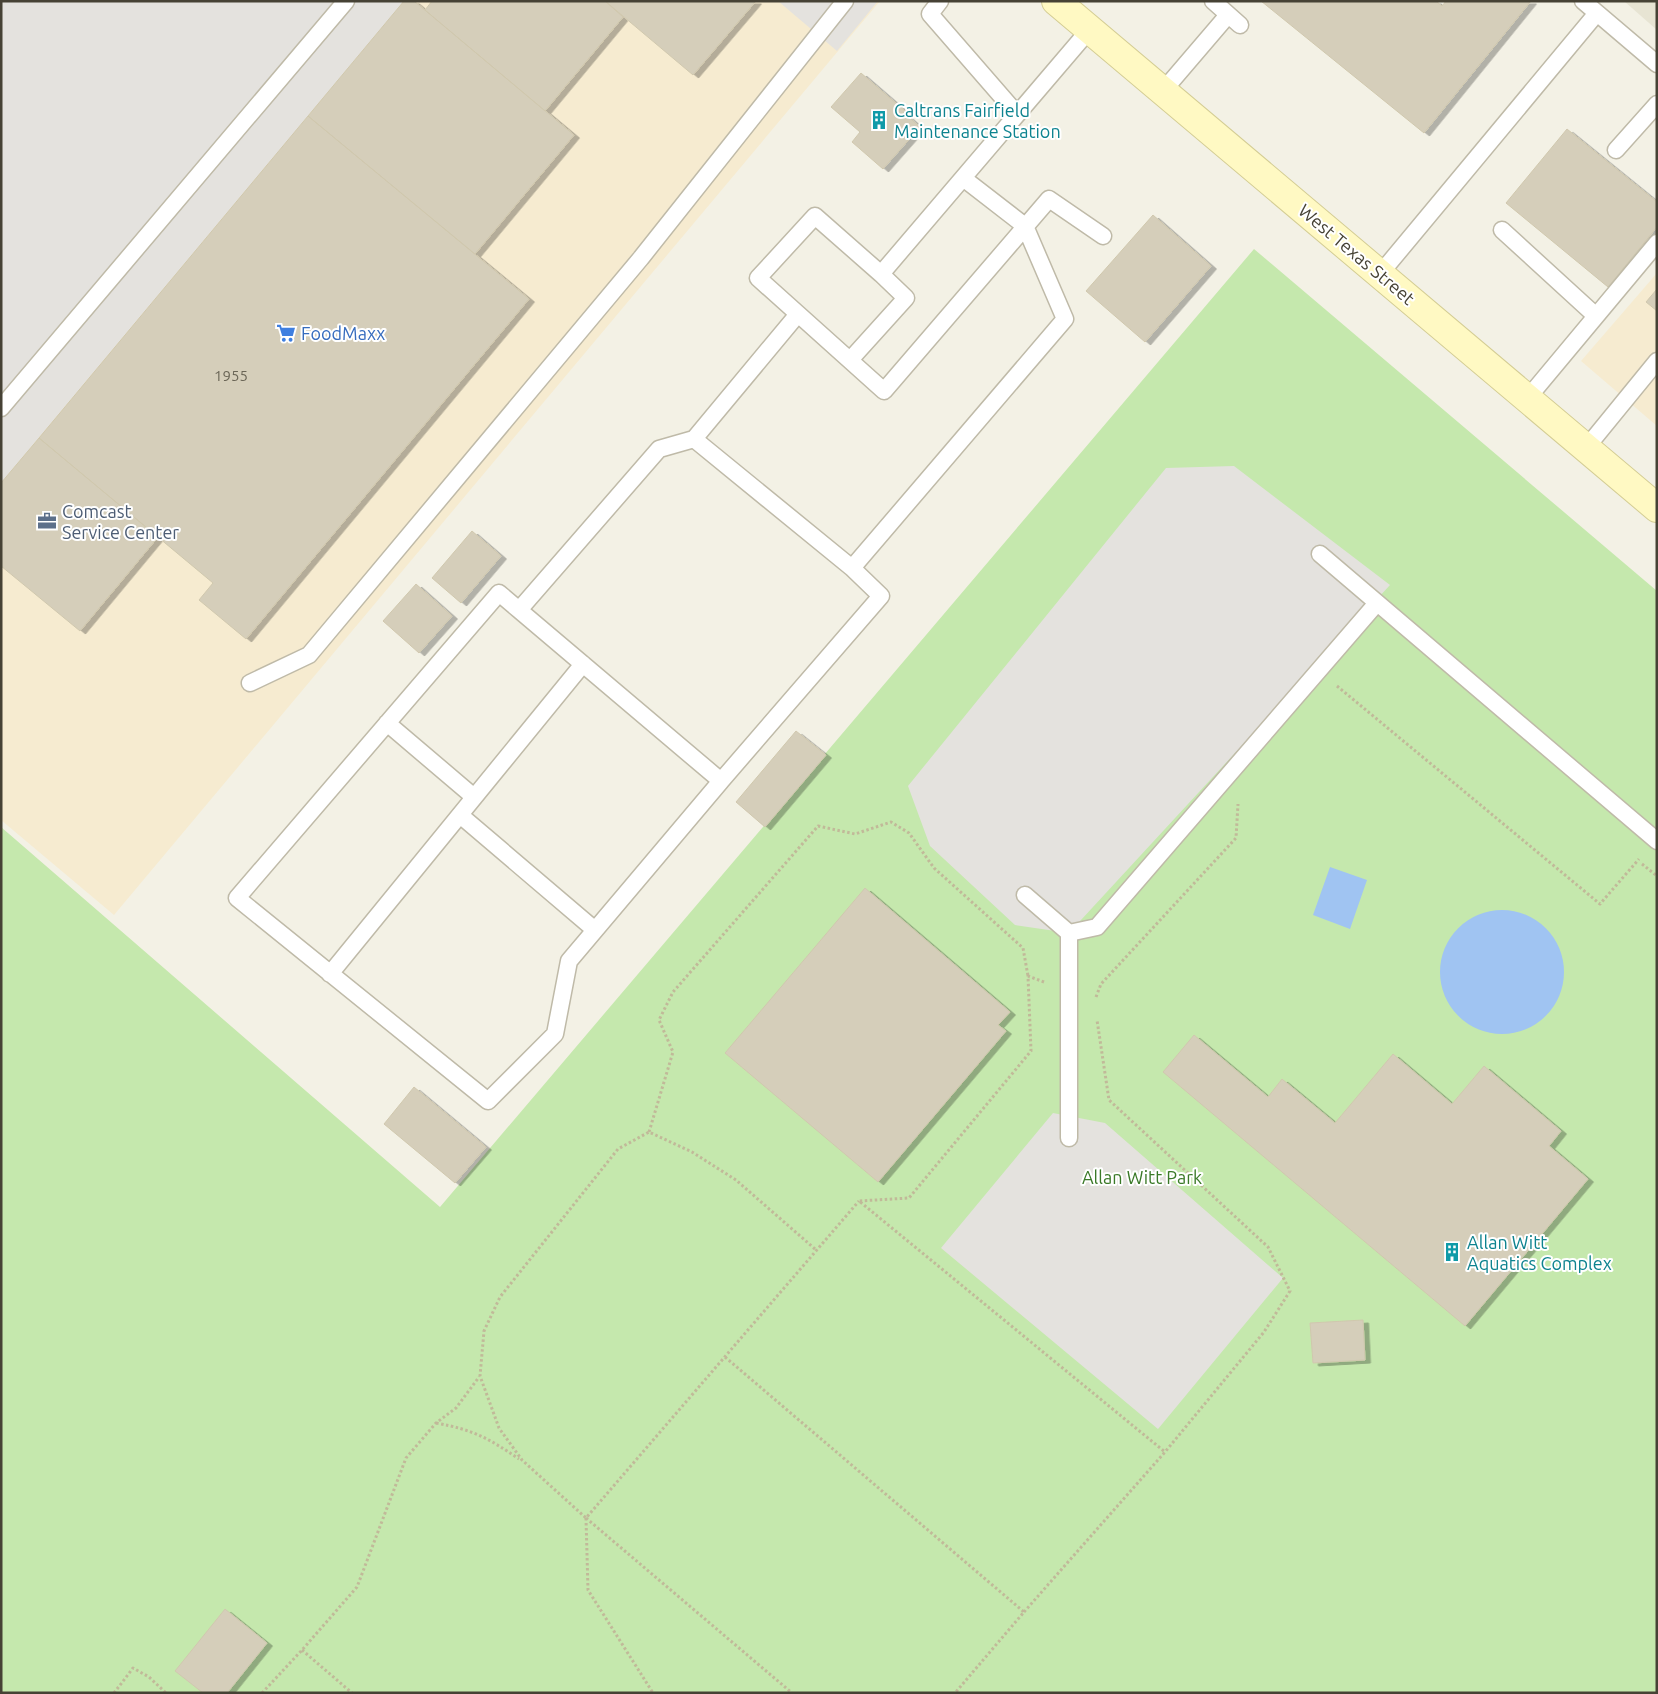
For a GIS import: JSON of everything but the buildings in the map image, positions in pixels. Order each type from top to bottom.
[{"type":"main road","name":"West Texas Street","points":[[1065,4],[1090,29],[1527,399],[1655,503]]},
{"type":"lane","points":[[1,408],[346,1]]},
{"type":"lane","points":[[250,683],[310,655],[641,258],[845,1]]},
{"type":"lane","points":[[940,1],[930,14],[1017,114]]},
{"type":"lane","points":[[1163,91],[1234,20],[1213,1]]},
{"type":"lane","points":[[1583,1],[1657,64]]},
{"type":"lane","points":[[1380,274],[1598,14]]},
{"type":"lane","points":[[882,274],[1090,29]]},
{"type":"lane","points":[[1616,150],[1657,104]]},
{"type":"lane","points":[[852,568],[1065,320],[1025,226],[963,178]]},
{"type":"lane","points":[[850,360],[906,298],[882,274],[815,216],[758,278],[884,391],[1048,199],[1103,236]]},
{"type":"lane","points":[[1502,230],[1596,316]]},
{"type":"lane","points":[[1527,399],[1657,243]]},
{"type":"lane","points":[[519,610],[659,449],[694,439],[798,314]]},
{"type":"lane","points":[[1586,448],[1657,362]]},
{"type":"lane","points":[[694,439],[852,568],[881,596],[721,780],[569,961],[555,1034],[488,1100],[237,898],[498,593],[721,780]]},
{"type":"lane","points":[[1320,554],[1656,841]]},
{"type":"lane","points":[[1069,933],[1097,927],[1377,603]]},
{"type":"lane","points":[[330,974],[583,664]]},
{"type":"lane","points":[[387,723],[474,797]]},
{"type":"lane","points":[[460,815],[595,930]]},
{"type":"lane","points":[[1025,895],[1069,933]]},
{"type":"lane","points":[[1069,933],[1069,1138]]},
{"type":"path","points":[[1334,684],[1600,904],[1656,841]]},
{"type":"path","points":[[954,1693],[1165,1452],[1264,1332],[1290,1291],[1268,1247],[1109,1100],[1094,1003],[1101,984],[1236,838],[1238,804],[1244,796]]},
{"type":"path","points":[[522,1460],[499,1428],[480,1376],[484,1331],[500,1296],[618,1149],[649,1132],[673,1052],[659,1020],[673,992],[818,826],[855,834],[891,822],[909,833],[934,868],[1023,948],[1028,976],[1031,1051],[909,1198],[859,1201],[815,1249],[586,1518],[588,1590],[653,1693]]},
{"type":"path","points":[[1637,861],[1657,876]]},
{"type":"path","points":[[1028,976],[1094,1003]]},
{"type":"path","points":[[649,1132],[692,1152],[736,1180],[815,1249]]},
{"type":"path","points":[[859,1201],[1165,1452]]},
{"type":"path","points":[[725,1356],[1024,1612]]},
{"type":"path","points":[[262,1693],[357,1587],[406,1458],[436,1423],[456,1408],[480,1376]]},
{"type":"path","points":[[436,1423],[464,1428],[486,1437],[522,1460],[586,1518],[792,1693]]},
{"type":"path","points":[[302,1650],[352,1693]]},
{"type":"path","points":[[114,1693],[133,1668],[149,1677],[166,1693]]},
{"type":"shaded area","points":[[1,1],[880,1],[114,915],[1,820]]},
{"type":"shaded area","points":[[1,1],[404,1],[1,483]]},
{"type":"shaded area","points":[[778,1],[878,1],[837,51]]},
{"type":"shaded area","points":[[1624,1],[1657,1],[1657,30]]},
{"type":"shaded area","points":[[1657,273],[1657,426],[1581,361]]},
{"type":"shaded area","points":[[1234,466],[1390,585],[1069,933],[1015,925],[930,846],[908,786],[1166,468]]},
{"type":"shaded area","points":[[1053,1113],[1105,1123],[1283,1278],[1158,1429],[941,1248]]},
{"type":"green space","name":"Allan Witt Park","points":[[1254,249],[1657,591],[1657,1693],[1,1693],[1,827],[440,1207]]},
{"type":"water","points":[[1330,867],[1367,880],[1350,929],[1313,915]]},
{"type":"water","points":[[1502,910],[1526,915],[1546,928],[1559,948],[1564,972],[1559,996],[1546,1016],[1526,1029],[1502,1034],[1478,1029],[1458,1016],[1445,996],[1440,972],[1445,948],[1458,928],[1478,915]]},
{"type":"place","name":"Caltrans Fairfield Maintenance Station","points":[[879,120]]},
{"type":"place","name":"FoodMaxx","points":[[286,333]]},
{"type":"place","name":"Comcast Service Center","points":[[47,521]]},
{"type":"place","name":"Allan Witt Aquatics Complex","points":[[1452,1252]]}]
